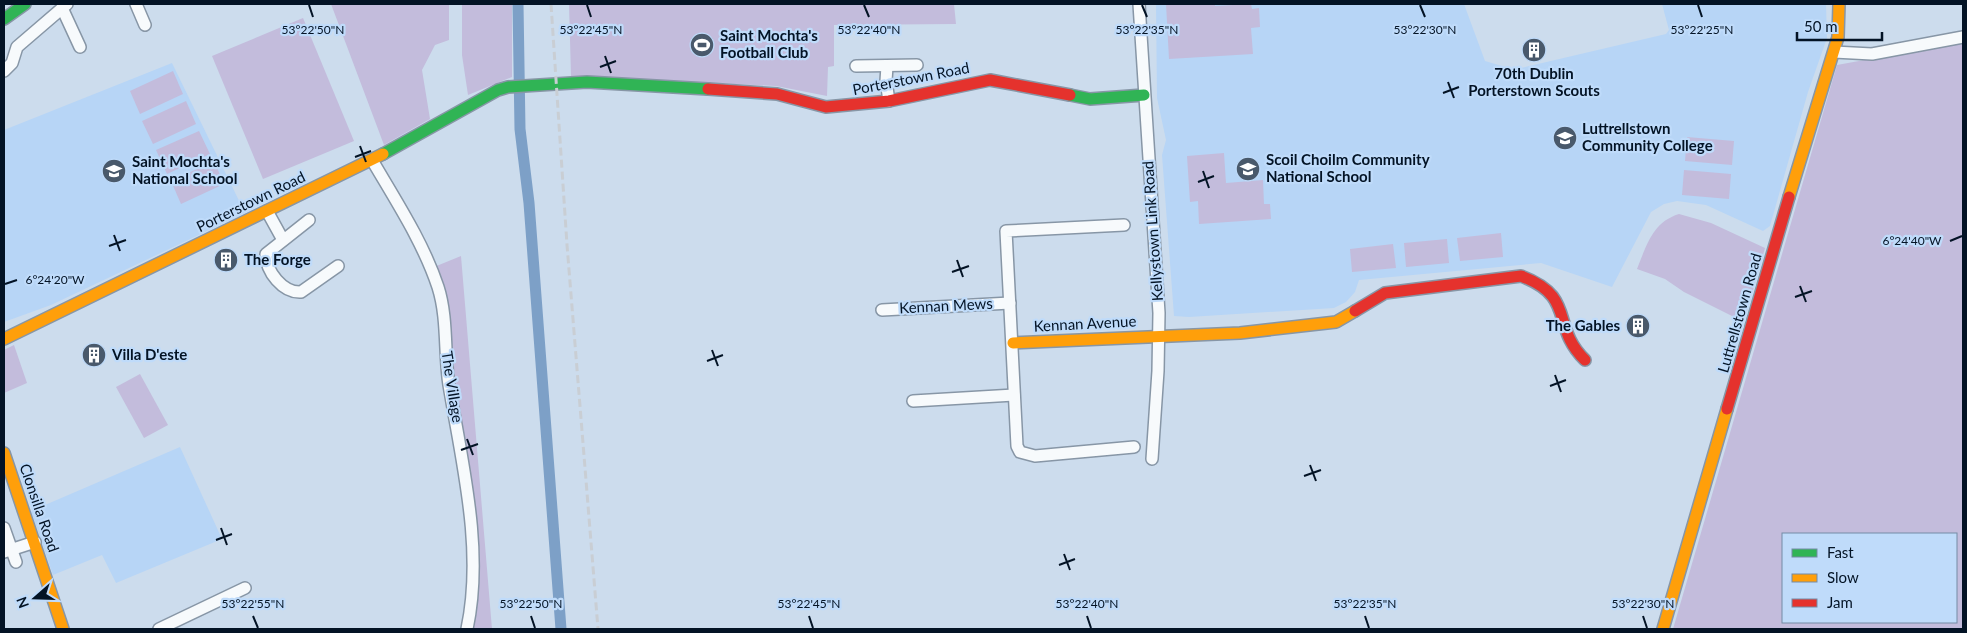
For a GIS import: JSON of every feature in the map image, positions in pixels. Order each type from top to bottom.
[{"type":"street","points":[[4,19],[25,4]]},
{"type":"street","points":[[136,4],[145,25]]},
{"type":"street","name":"Kellystown Link Road","points":[[1139,4],[1159,335],[1152,459]]},
{"type":"street","name":"Luttrellstown Road","points":[[1663,629],[1794,178],[1834,52],[1838,37],[1839,4]]},
{"type":"street","points":[[4,71],[12,63],[17,47],[64,6],[80,47]]},
{"type":"street","points":[[1834,52],[1872,54],[1963,37]]},
{"type":"street","points":[[856,66],[917,65]]},
{"type":"street","points":[[888,66],[886,81],[889,101]]},
{"type":"street","name":"Porterstown Road","points":[[4,340],[372,160],[498,90],[508,87],[587,82],[777,94],[826,107],[889,101],[990,80],[1090,98],[1144,95]]},
{"type":"street","name":"The Village","points":[[372,160],[410,226],[438,288],[449,385],[468,493],[471,589],[467,629]]},
{"type":"street","points":[[267,211],[283,240]]},
{"type":"street","points":[[309,220],[266,254],[266,260],[272,273],[286,289],[301,292],[338,266]]},
{"type":"street","name":"Kennan Avenue","points":[[1124,225],[1006,231],[1017,446],[1020,452],[1026,455],[1134,447]]},
{"type":"street","name":"Kennan Avenue","points":[[1013,343],[1159,335],[1240,333],[1336,322],[1349,317],[1365,303],[1385,293],[1521,276],[1536,279],[1550,290],[1558,302],[1568,340],[1575,353],[1585,360]]},
{"type":"street","name":"Kennan Mews","points":[[882,310],[1010,303]]},
{"type":"street","points":[[913,400],[1014,395]]},
{"type":"street","name":"Clonsilla Road","points":[[4,453],[63,629]]},
{"type":"street","points":[[4,528],[8,551],[16,562]]},
{"type":"street","points":[[8,551],[35,542]]},
{"type":"street","points":[[159,629],[245,588]]},
{"type":"shaded area","points":[[331,4],[449,4],[449,40],[435,45],[422,70],[430,119],[384,145]]},
{"type":"shaded area","points":[[462,4],[512,4],[512,77],[468,95],[462,55]]},
{"type":"shaded area","name":"Saint Mochta's Football Club","points":[[569,4],[954,4],[956,24],[834,25],[834,66],[828,67],[827,96],[776,86],[571,76]]},
{"type":"shaded area","name":"Luttrellstown Community College","points":[[1156,4],[1464,4],[1485,61],[1519,71],[1521,68],[1666,34],[1669,30],[1662,4],[1826,4],[1827,38],[1808,92],[1770,226],[1763,231],[1706,205],[1677,201],[1664,204],[1651,212],[1612,287],[1541,263],[1359,280],[1355,292],[1346,302],[1334,308],[1189,317],[1174,316],[1162,155],[1166,140],[1157,98]]},
{"type":"shaded area","points":[[1166,4],[1215,4],[1215,6],[1251,4],[1252,9],[1259,8],[1260,27],[1251,28],[1253,54],[1169,59]]},
{"type":"shaded area","points":[[303,18],[354,141],[263,179],[212,56]]},
{"type":"shaded area","points":[[1963,42],[1963,629],[1673,629],[1837,65]]},
{"type":"shaded area","name":"Saint Mochta's National School","points":[[172,63],[245,213],[51,305],[4,322],[4,130]]},
{"type":"shaded area","points":[[173,71],[183,94],[140,114],[130,91]]},
{"type":"shaded area","points":[[186,101],[196,124],[153,144],[142,121]]},
{"type":"shaded area","points":[[199,131],[210,154],[167,174],[156,150]]},
{"type":"shaded area","points":[[1687,137],[1734,141],[1732,165],[1685,161]]},
{"type":"shaded area","points":[[1224,153],[1226,183],[1263,180],[1264,204],[1270,204],[1271,219],[1199,224],[1198,201],[1190,202],[1187,156]]},
{"type":"shaded area","points":[[214,161],[224,184],[181,204],[171,181]]},
{"type":"shaded area","points":[[1684,170],[1731,174],[1729,199],[1682,195]]},
{"type":"shaded area","points":[[1679,214],[1711,223],[1765,248],[1744,322],[1684,292],[1665,279],[1637,269],[1648,243],[1657,228],[1663,222]]},
{"type":"shaded area","points":[[1501,233],[1503,257],[1460,261],[1457,238]]},
{"type":"shaded area","points":[[1447,239],[1449,263],[1406,267],[1404,243]]},
{"type":"shaded area","points":[[1393,244],[1396,268],[1352,272],[1350,249]]},
{"type":"shaded area","points":[[461,256],[492,629],[472,629],[477,602],[434,267]]},
{"type":"shaded area","points":[[14,345],[27,383],[4,393],[4,350]]},
{"type":"shaded area","points":[[140,374],[168,425],[144,438],[116,387]]},
{"type":"shaded area","points":[[180,447],[222,539],[116,583],[102,555],[53,575],[31,511]]},
{"type":"waterway","points":[[518,4],[520,129],[529,203],[561,629]]},
{"type":"railway","points":[[551,4],[567,245],[598,629]]},
{"type":"traffic: fast","points":[[4,19],[25,4]]},
{"type":"traffic: fast","points":[[383,154],[498,90],[508,87],[587,82],[708,89]]},
{"type":"traffic: fast","points":[[1070,95],[1090,99],[1144,95]]},
{"type":"traffic: slow","points":[[1789,197],[1838,37],[1839,4]]},
{"type":"traffic: slow","points":[[4,339],[383,154]]},
{"type":"traffic: slow","points":[[1013,343],[1240,333],[1336,322],[1355,311]]},
{"type":"traffic: slow","points":[[1663,629],[1727,409]]},
{"type":"traffic: slow","points":[[4,453],[63,629]]},
{"type":"traffic: jam","points":[[708,89],[777,94],[826,107],[889,101],[990,80],[1070,95]]},
{"type":"traffic: jam","points":[[1727,409],[1789,197]]},
{"type":"traffic: jam","points":[[1355,311],[1385,293],[1521,276],[1538,284],[1550,293],[1557,303],[1574,347],[1585,360]]},
{"type":"place","name":"Saint Mochta's Football Club","points":[[702,45]]},
{"type":"place","name":"70th Dublin Porterstown Scouts","points":[[1534,50]]},
{"type":"place","name":"Luttrellstown Community College","points":[[1565,138]]},
{"type":"place","name":"Scoil Choilm Community National School","points":[[1248,169]]},
{"type":"place","name":"Saint Mochta's National School","points":[[114,171]]},
{"type":"place","name":"The Forge","points":[[226,260]]},
{"type":"place","name":"The Gables","points":[[1638,326]]},
{"type":"place","name":"Villa D'este","points":[[94,355]]}]
